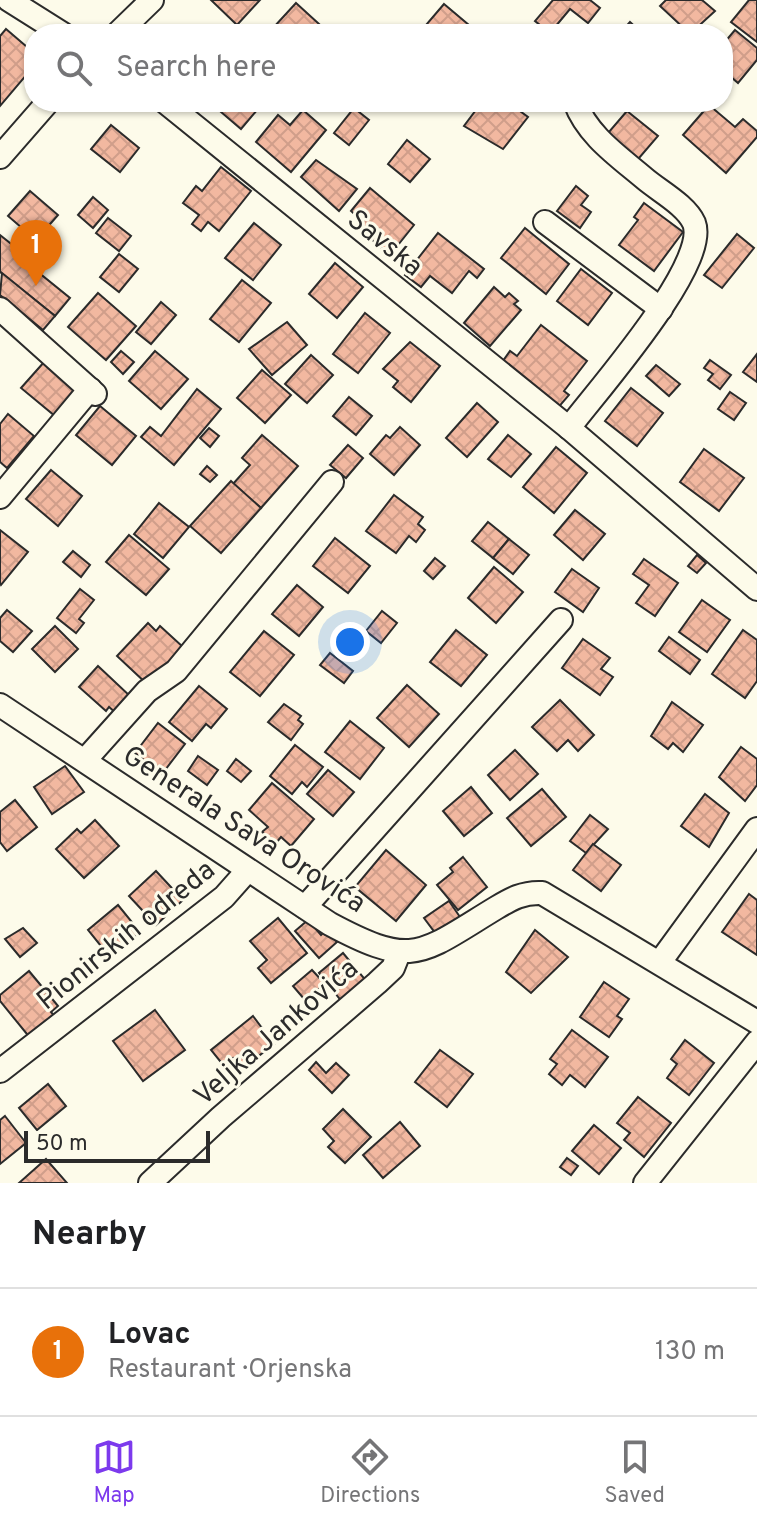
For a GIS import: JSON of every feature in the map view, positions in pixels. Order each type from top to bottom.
[{"type":"street","points":[[9,0],[47,24]]},
{"type":"street","points":[[127,24],[152,0]]},
{"type":"street","points":[[0,157],[39,112]]},
{"type":"street","name":"Savska","points":[[177,112],[569,428],[757,589]]},
{"type":"street","points":[[569,428],[661,309],[692,257],[697,235],[689,213],[594,135],[581,112]]},
{"type":"street","points":[[545,222],[661,309]]},
{"type":"street","points":[[0,309],[92,392],[0,497]]},
{"type":"street","points":[[86,759],[147,691],[176,671],[248,588],[332,482]]},
{"type":"street","points":[[305,907],[561,620]]},
{"type":"street","name":"Generala Sava Orovića","points":[[0,705],[86,759],[247,871],[347,933],[399,953]]},
{"type":"street","points":[[660,962],[757,829]]},
{"type":"street","name":"Pionirskih odreda","points":[[0,1071],[224,897],[247,871]]},
{"type":"street","points":[[399,953],[429,947],[508,901],[531,892],[552,896],[757,1022]]},
{"type":"street","name":"Veljka Jankovića","points":[[150,1183],[221,1117],[377,983],[393,968],[399,953]]},
{"type":"street","points":[[645,1183],[757,1042]]},
{"type":"building","points":[[211,0],[260,0],[236,24]]},
{"type":"building","points":[[553,0],[590,0],[600,8],[588,23],[570,9],[558,24],[539,24],[535,21]]},
{"type":"building","points":[[666,0],[702,0],[715,11],[701,24],[679,24],[660,6]]},
{"type":"building","points":[[749,0],[757,0],[757,42],[731,22]]},
{"type":"building","points":[[296,3],[319,24],[277,24]]},
{"type":"building","points":[[444,4],[468,24],[427,24]]},
{"type":"building","points":[[6,29],[24,44],[24,78],[0,106],[0,36]]},
{"type":"building","points":[[735,30],[757,48],[757,60],[738,83],[733,79]]},
{"type":"building","points":[[221,112],[255,112],[241,129]]},
{"type":"building","points":[[301,112],[305,112],[326,130],[291,172],[256,142],[278,115],[290,125]]},
{"type":"building","points":[[351,112],[359,112],[369,120],[349,145],[334,133]]},
{"type":"building","points":[[474,112],[521,112],[528,117],[503,149],[464,126]]},
{"type":"building","points":[[626,112],[658,136],[633,165],[602,140]]},
{"type":"building","points":[[703,112],[717,112],[735,127],[743,119],[757,131],[757,137],[726,173],[683,135]]},
{"type":"building","points":[[111,125],[139,148],[120,172],[91,149]]},
{"type":"building","points":[[407,140],[430,159],[410,182],[388,164]]},
{"type":"building","points":[[316,160],[357,189],[339,211],[301,177]]},
{"type":"building","points":[[221,167],[251,191],[219,231],[208,222],[201,231],[192,224],[199,215],[183,203],[196,186],[202,191]]},
{"type":"building","points":[[576,186],[588,196],[581,205],[591,212],[580,228],[557,211]]},
{"type":"building","points":[[370,188],[414,225],[390,255],[357,227],[362,221],[351,211]]},
{"type":"building","points":[[30,191],[58,215],[36,240],[8,216]]},
{"type":"building","points":[[93,197],[108,210],[93,228],[78,215]]},
{"type":"building","points":[[644,203],[683,232],[654,271],[619,245],[638,220],[634,217]]},
{"type":"building","points":[[108,218],[131,236],[119,251],[96,233]]},
{"type":"building","points":[[254,223],[281,245],[253,280],[225,258]]},
{"type":"building","points":[[525,228],[569,264],[546,294],[501,258]]},
{"type":"building","points":[[438,233],[484,269],[477,278],[469,271],[452,293],[430,276],[421,287],[405,275]]},
{"type":"building","points":[[737,234],[754,248],[722,288],[704,275]]},
{"type":"building","points":[[0,235],[20,251],[17,255],[70,298],[55,316],[0,272]]},
{"type":"building","points":[[119,254],[138,269],[119,292],[100,277]]},
{"type":"building","points":[[335,263],[363,287],[337,318],[309,294]]},
{"type":"building","points":[[581,269],[612,293],[588,325],[557,301]]},
{"type":"building","points":[[2,273],[55,316],[43,330],[0,295]]},
{"type":"building","points":[[242,280],[271,303],[239,342],[210,319]]},
{"type":"building","points":[[494,287],[505,297],[509,293],[518,301],[514,304],[521,310],[490,346],[464,323]]},
{"type":"building","points":[[98,293],[136,326],[106,360],[68,327]]},
{"type":"building","points":[[161,302],[176,315],[151,344],[136,332]]},
{"type":"building","points":[[365,313],[390,333],[358,373],[333,354]]},
{"type":"building","points":[[287,322],[307,345],[272,375],[249,349]]},
{"type":"building","points":[[541,325],[587,361],[564,391],[569,395],[557,409],[500,365],[510,351],[517,356]]},
{"type":"building","points":[[410,342],[440,366],[411,402],[393,387],[398,381],[383,369]]},
{"type":"building","points":[[121,351],[134,362],[123,374],[111,362]]},
{"type":"building","points":[[155,351],[188,379],[161,409],[129,381]]},
{"type":"building","points":[[757,354],[757,382],[743,372]]},
{"type":"building","points":[[311,355],[333,375],[307,403],[285,384]]},
{"type":"building","points":[[710,360],[731,375],[720,389],[708,380],[713,374],[704,368]]},
{"type":"building","points":[[45,361],[78,389],[55,416],[21,388]]},
{"type":"building","points":[[656,365],[680,384],[669,396],[646,376]]},
{"type":"building","points":[[262,370],[291,395],[265,423],[237,398]]},
{"type":"building","points":[[631,388],[663,413],[637,446],[605,421]]},
{"type":"building","points":[[197,389],[221,409],[174,465],[141,437],[150,427],[161,436]]},
{"type":"building","points":[[730,392],[746,403],[734,420],[718,409]]},
{"type":"building","points":[[349,397],[372,416],[356,435],[333,416]]},
{"type":"building","points":[[477,403],[498,422],[467,457],[446,438]]},
{"type":"building","points":[[100,406],[136,436],[112,465],[76,435]]},
{"type":"building","points":[[8,414],[34,436],[7,468],[0,462],[0,424]]},
{"type":"building","points":[[400,427],[420,445],[394,475],[370,454],[386,435],[390,438]]},
{"type":"building","points":[[209,428],[219,436],[210,447],[200,438]]},
{"type":"building","points":[[262,435],[298,466],[261,508],[233,484],[250,465],[242,458]]},
{"type":"building","points":[[508,435],[531,454],[511,477],[488,459]]},
{"type":"building","points":[[348,445],[363,458],[346,478],[330,465]]},
{"type":"building","points":[[556,447],[587,473],[554,513],[523,487]]},
{"type":"building","points":[[704,449],[744,478],[719,511],[680,482]]},
{"type":"building","points":[[207,466],[217,475],[210,482],[200,474]]},
{"type":"building","points":[[51,470],[82,496],[58,526],[26,499]]},
{"type":"building","points":[[231,481],[261,508],[221,553],[190,526]]},
{"type":"building","points":[[394,495],[423,517],[418,524],[425,530],[416,542],[409,536],[396,553],[366,531]]},
{"type":"building","points":[[159,503],[189,527],[163,558],[134,534]]},
{"type":"building","points":[[575,510],[605,534],[583,560],[554,535]]},
{"type":"building","points":[[488,522],[509,539],[493,558],[472,541]]},
{"type":"building","points":[[0,530],[28,552],[1,585],[0,583]]},
{"type":"building","points":[[129,535],[169,569],[146,595],[106,562]]},
{"type":"building","points":[[335,538],[370,566],[348,593],[313,566]]},
{"type":"building","points":[[509,539],[529,555],[513,574],[493,558]]},
{"type":"building","points":[[73,551],[90,565],[81,577],[63,562]]},
{"type":"building","points":[[697,555],[706,563],[697,573],[688,566]]},
{"type":"building","points":[[435,558],[445,566],[433,579],[424,571]]},
{"type":"building","points":[[644,559],[678,583],[655,616],[636,603],[649,585],[633,574]]},
{"type":"building","points":[[494,567],[523,592],[496,623],[468,598]]},
{"type":"building","points":[[572,569],[599,588],[583,612],[555,592]]},
{"type":"building","points":[[297,585],[323,607],[299,636],[272,614]]},
{"type":"building","points":[[80,589],[94,600],[79,619],[84,623],[76,633],[57,618]]},
{"type":"building","points":[[702,600],[730,620],[707,652],[679,632]]},
{"type":"building","points":[[7,610],[32,631],[13,652],[0,641],[0,618]]},
{"type":"building","points":[[382,611],[397,623],[381,643],[366,631]]},
{"type":"building","points":[[148,623],[156,631],[160,626],[183,647],[147,684],[117,656]]},
{"type":"building","points":[[55,626],[78,649],[55,672],[32,649]]},
{"type":"building","points":[[456,630],[487,655],[461,686],[430,662]]},
{"type":"building","points":[[743,630],[757,640],[757,681],[745,698],[712,674]]},
{"type":"building","points":[[264,631],[294,655],[260,696],[230,672]]},
{"type":"building","points":[[669,637],[700,660],[690,674],[659,651]]},
{"type":"building","points":[[583,639],[610,658],[601,669],[613,677],[600,695],[562,668]]},
{"type":"building","points":[[330,653],[353,671],[344,683],[320,665]]},
{"type":"building","points":[[98,666],[131,697],[116,713],[109,707],[106,711],[79,687]]},
{"type":"building","points":[[407,685],[439,714],[409,747],[377,718]]},
{"type":"building","points":[[199,686],[227,709],[211,728],[206,724],[192,741],[169,722]]},
{"type":"building","points":[[560,700],[594,735],[578,751],[568,740],[557,751],[532,727]]},
{"type":"building","points":[[672,702],[703,725],[683,752],[673,743],[668,749],[651,736]]},
{"type":"building","points":[[284,704],[301,716],[298,720],[303,724],[291,740],[268,722]]},
{"type":"building","points":[[350,721],[384,748],[360,779],[325,752]]},
{"type":"building","points":[[158,723],[185,744],[162,774],[135,753]]},
{"type":"building","points":[[295,745],[323,767],[307,787],[302,782],[292,794],[270,776]]},
{"type":"building","points":[[741,747],[757,759],[757,785],[745,801],[719,777]]},
{"type":"building","points":[[515,750],[538,774],[510,800],[488,775]]},
{"type":"building","points":[[198,756],[218,770],[207,785],[188,771]]},
{"type":"building","points":[[236,759],[251,771],[241,782],[227,771]]},
{"type":"building","points":[[65,766],[84,792],[52,814],[34,787]]},
{"type":"building","points":[[328,770],[354,792],[333,816],[307,794]]},
{"type":"building","points":[[272,783],[314,819],[291,846],[281,837],[276,843],[262,832],[268,827],[249,810]]},
{"type":"building","points":[[471,787],[492,813],[464,836],[443,811]]},
{"type":"building","points":[[542,789],[566,817],[531,846],[507,818]]},
{"type":"building","points":[[705,794],[729,813],[709,847],[681,826]]},
{"type":"building","points":[[15,800],[37,827],[7,851],[0,842],[0,812]]},
{"type":"building","points":[[590,815],[608,829],[586,853],[570,841]]},
{"type":"building","points":[[95,820],[119,846],[84,878],[56,849],[77,829],[81,833]]},
{"type":"building","points":[[593,844],[621,865],[601,891],[573,870]]},
{"type":"building","points":[[386,850],[426,885],[396,921],[355,887]]},
{"type":"building","points":[[463,857],[487,887],[458,910],[437,885],[453,872],[450,868]]},
{"type":"building","points":[[156,871],[183,900],[156,925],[129,896]]},
{"type":"building","points":[[749,894],[757,900],[757,955],[722,932]]},
{"type":"building","points":[[449,901],[460,917],[436,934],[424,918]]},
{"type":"building","points":[[118,905],[140,932],[109,956],[88,930]]},
{"type":"building","points":[[278,918],[307,953],[271,983],[258,968],[267,960],[250,941]]},
{"type":"building","points":[[308,920],[321,935],[326,930],[337,942],[319,958],[295,931]]},
{"type":"building","points":[[23,928],[37,943],[20,957],[5,939]]},
{"type":"building","points":[[535,930],[568,957],[531,993],[506,972]]},
{"type":"building","points":[[343,953],[368,983],[343,1003],[319,973]]},
{"type":"building","points":[[312,970],[325,984],[305,1000],[293,986]]},
{"type":"building","points":[[29,971],[58,1006],[51,1012],[57,1019],[31,1039],[0,1001],[0,995]]},
{"type":"building","points":[[604,982],[629,999],[617,1016],[622,1019],[609,1037],[580,1017]]},
{"type":"building","points":[[155,1010],[185,1050],[143,1081],[113,1041]]},
{"type":"building","points":[[253,1016],[274,1044],[242,1069],[233,1058],[224,1066],[211,1050]]},
{"type":"building","points":[[572,1030],[608,1057],[585,1087],[570,1075],[562,1085],[549,1074],[557,1064],[550,1059]]},
{"type":"building","points":[[685,1040],[714,1063],[689,1095],[667,1078],[677,1064],[671,1059]]},
{"type":"building","points":[[440,1050],[473,1074],[447,1107],[415,1082]]},
{"type":"building","points":[[316,1062],[326,1073],[336,1063],[349,1075],[332,1093],[309,1070]]},
{"type":"building","points":[[48,1084],[66,1106],[37,1130],[19,1108]]},
{"type":"building","points":[[638,1097],[671,1123],[644,1157],[624,1140],[630,1133],[617,1123]]},
{"type":"building","points":[[343,1109],[371,1137],[345,1163],[328,1147],[334,1141],[323,1129]]},
{"type":"building","points":[[5,1116],[26,1143],[0,1164],[0,1120]]},
{"type":"building","points":[[400,1122],[420,1146],[383,1178],[363,1155]]},
{"type":"building","points":[[594,1125],[621,1148],[599,1174],[572,1151]]},
{"type":"building","points":[[567,1158],[578,1166],[571,1175],[560,1167]]},
{"type":"building","points":[[46,1159],[67,1183],[19,1183]]},
{"type":"place","name":"Lovac","points":[[36,286]]}]
